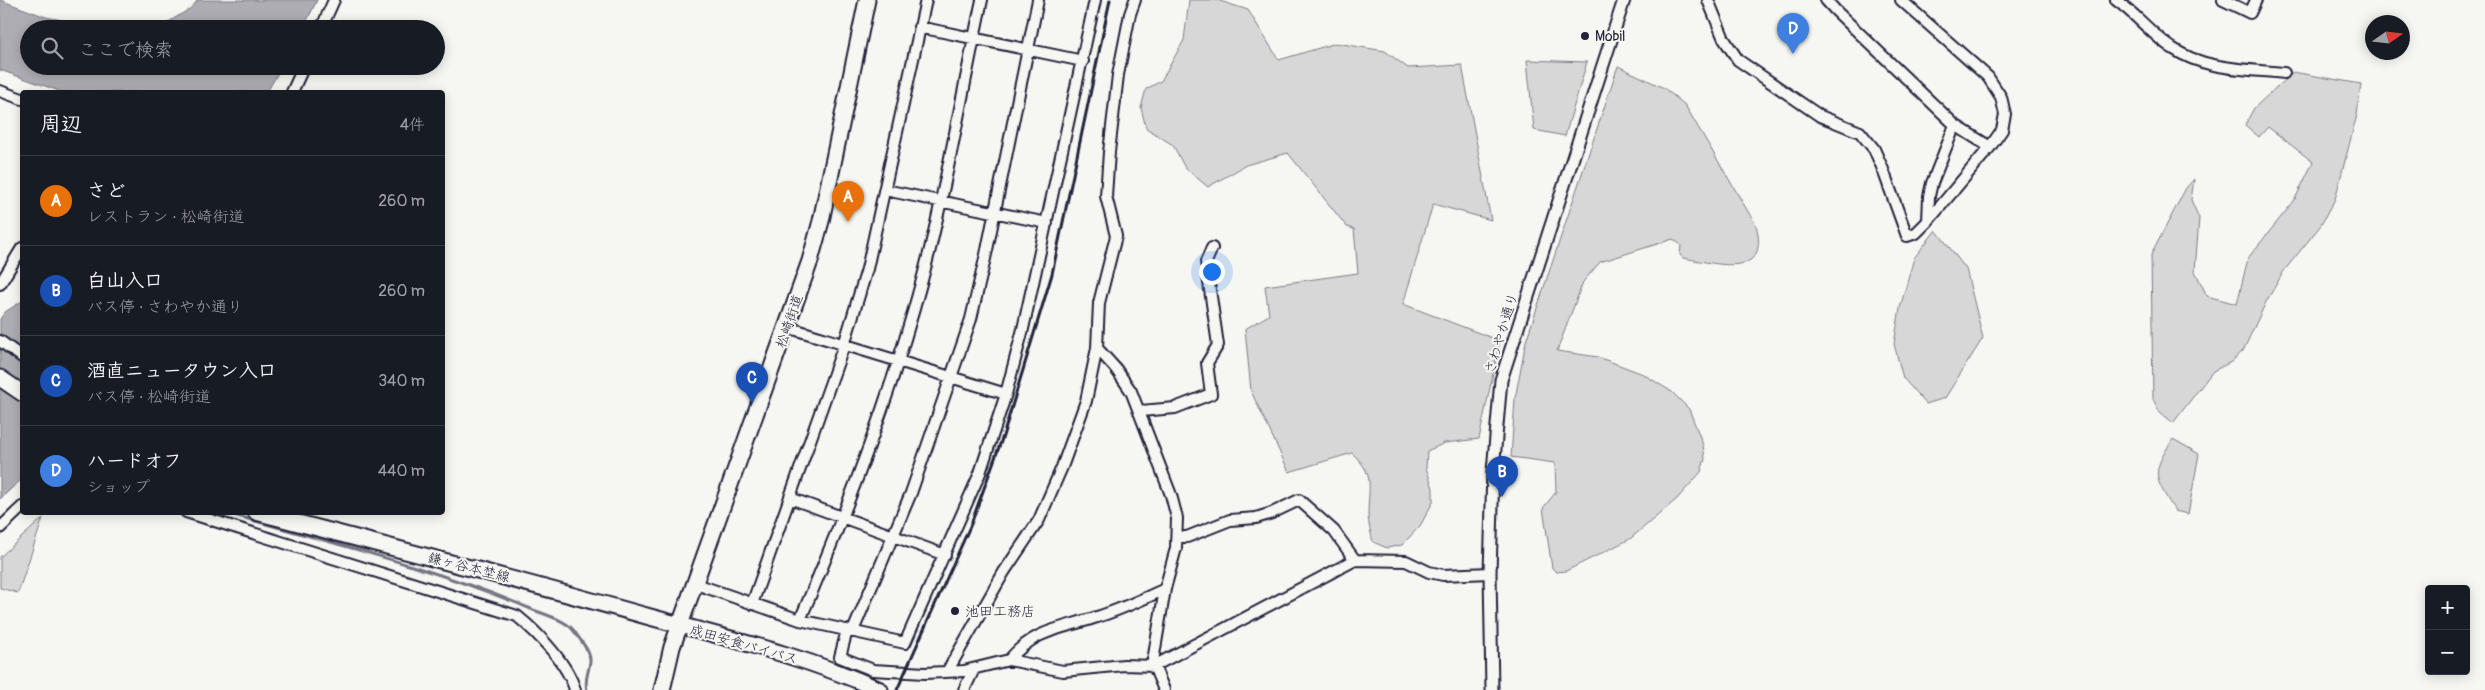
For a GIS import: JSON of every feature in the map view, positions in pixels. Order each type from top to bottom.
[{"type":"main road","name":"松崎街道","points":[[662,690],[672,647],[787,327],[821,221],[867,0]]},
{"type":"main road","points":[[0,378],[20,392]]},
{"type":"main road","name":"鎌ヶ谷本埜線","points":[[268,515],[522,581],[681,625]]},
{"type":"main road","name":"成田安食バイパス","points":[[681,625],[807,663],[880,690]]},
{"type":"street","points":[[326,20],[334,0]]},
{"type":"street","points":[[752,604],[844,345],[867,269],[926,0]]},
{"type":"street","points":[[800,620],[842,518],[898,362],[930,249],[982,0]]},
{"type":"street","points":[[1038,0],[971,319],[911,493],[840,657],[874,670],[947,672],[974,670],[1009,660],[1057,671],[1124,666],[1153,666],[1355,560],[1406,561],[1429,572],[1443,575],[1490,573]]},
{"type":"street","points":[[696,584],[800,620],[906,642],[980,473],[1006,394],[1047,223],[1095,0]]},
{"type":"street","points":[[947,672],[1004,572],[1039,520],[1062,467],[1086,400],[1096,348],[1099,302],[1116,236],[1106,196],[1110,142],[1118,75],[1130,14],[1135,0]]},
{"type":"street","name":"さわやか通り","points":[[1492,690],[1490,573],[1493,471],[1501,380],[1624,0]]},
{"type":"street","points":[[1708,0],[1724,39],[1738,60],[1820,116],[1860,132],[1874,149],[1907,236],[1916,233],[1928,221],[1990,147],[2002,130],[2004,114],[2001,97],[1988,78],[1901,0]]},
{"type":"street","points":[[1826,0],[1955,125],[1990,147]]},
{"type":"street","points":[[2116,0],[2170,48],[2190,60],[2211,65],[2284,73]]},
{"type":"street","points":[[2222,0],[2250,13],[2256,0]]},
{"type":"street","points":[[919,27],[1083,61]]},
{"type":"street","points":[[293,90],[300,75]]},
{"type":"street","points":[[0,91],[20,98]]},
{"type":"street","points":[[1928,221],[1929,196],[1932,183],[1955,125]]},
{"type":"street","points":[[885,190],[1047,223]]},
{"type":"street","points":[[1141,411],[1175,408],[1211,394],[1207,363],[1218,345],[1206,262],[1212,248]]},
{"type":"street","points":[[0,284],[20,251]]},
{"type":"street","points":[[787,327],[1006,394]]},
{"type":"street","points":[[0,341],[20,355]]},
{"type":"street","points":[[1096,348],[1123,378],[1141,411],[1171,495],[1177,518],[1177,537],[1165,589],[1153,666],[1164,690]]},
{"type":"street","points":[[790,498],[945,555]]},
{"type":"street","points":[[1177,537],[1187,537],[1230,520],[1256,518],[1272,513],[1299,500],[1334,531],[1355,560]]},
{"type":"street","points":[[0,528],[20,509]]},
{"type":"street","points":[[196,515],[517,616],[530,626],[558,660],[574,690]]},
{"type":"street","points":[[1009,660],[1028,640],[1044,632],[1098,617],[1165,589]]},
{"type":"street","points":[[964,690],[974,670]]},
{"type":"shaded area","points":[[0,0],[46,17],[63,20],[20,20],[20,75],[277,75],[268,90],[56,90],[0,70]]},
{"type":"shaded area","points":[[198,0],[317,0],[307,20],[172,20],[191,8]]},
{"type":"shaded area","points":[[1189,0],[1217,0],[1248,10],[1279,60],[1336,43],[1385,51],[1408,68],[1462,65],[1491,220],[1433,204],[1403,304],[1500,341],[1479,439],[1445,443],[1427,451],[1426,468],[1433,488],[1433,502],[1420,526],[1402,545],[1387,548],[1373,542],[1368,518],[1368,475],[1360,461],[1352,453],[1289,472],[1251,391],[1245,329],[1269,315],[1265,286],[1358,273],[1354,229],[1347,227],[1288,153],[1246,165],[1208,187],[1185,168],[1173,145],[1146,128],[1141,108],[1146,89],[1161,81],[1184,40]]},
{"type":"shaded area","points":[[1527,60],[1587,62],[1565,136],[1534,130]]},
{"type":"shaded area","points":[[1618,66],[1664,88],[1685,105],[1756,225],[1758,243],[1755,254],[1748,261],[1724,265],[1683,258],[1680,255],[1681,245],[1673,239],[1600,262],[1583,282],[1557,351],[1598,357],[1643,374],[1672,392],[1689,409],[1703,445],[1705,459],[1701,472],[1677,499],[1630,539],[1566,571],[1556,572],[1552,568],[1543,508],[1556,492],[1555,463],[1511,457],[1515,399],[1526,341]]},
{"type":"shaded area","points":[[2293,72],[2361,84],[2357,115],[2335,199],[2321,225],[2284,271],[2266,302],[2243,351],[2231,362],[2213,371],[2173,423],[2159,411],[2153,399],[2151,255],[2186,188],[2194,179],[2191,200],[2199,218],[2195,271],[2207,296],[2237,304],[2248,258],[2294,201],[2313,162],[2268,127],[2259,137],[2245,125],[2254,108]]},
{"type":"shaded area","points":[[1936,230],[1966,269],[1983,338],[1945,398],[1926,404],[1903,378],[1894,344],[1900,308],[1914,258]]},
{"type":"shaded area","points":[[20,302],[20,481],[0,499],[0,319],[5,312]]},
{"type":"shaded area","points":[[2173,439],[2199,454],[2188,514],[2175,511],[2159,483],[2158,468]]},
{"type":"shaded area","points":[[43,518],[18,593],[0,588],[0,557]]},
{"type":"waterway","points":[[235,515],[456,580],[560,621],[574,631],[589,654],[590,661],[586,679],[587,690]]},
{"type":"railway","points":[[897,690],[971,524],[1003,436],[1052,274],[1110,0]]},
{"type":"place","name":"Mobil","points":[[1585,36]]},
{"type":"place","name":"ハードオフ","points":[[1793,54]]},
{"type":"place","name":"さど","points":[[848,222]]},
{"type":"place","name":"酒直ニュータウン入口","points":[[752,403]]},
{"type":"place","name":"白山入口","points":[[1502,497]]},
{"type":"place","name":"池田工務店","points":[[955,611]]}]
